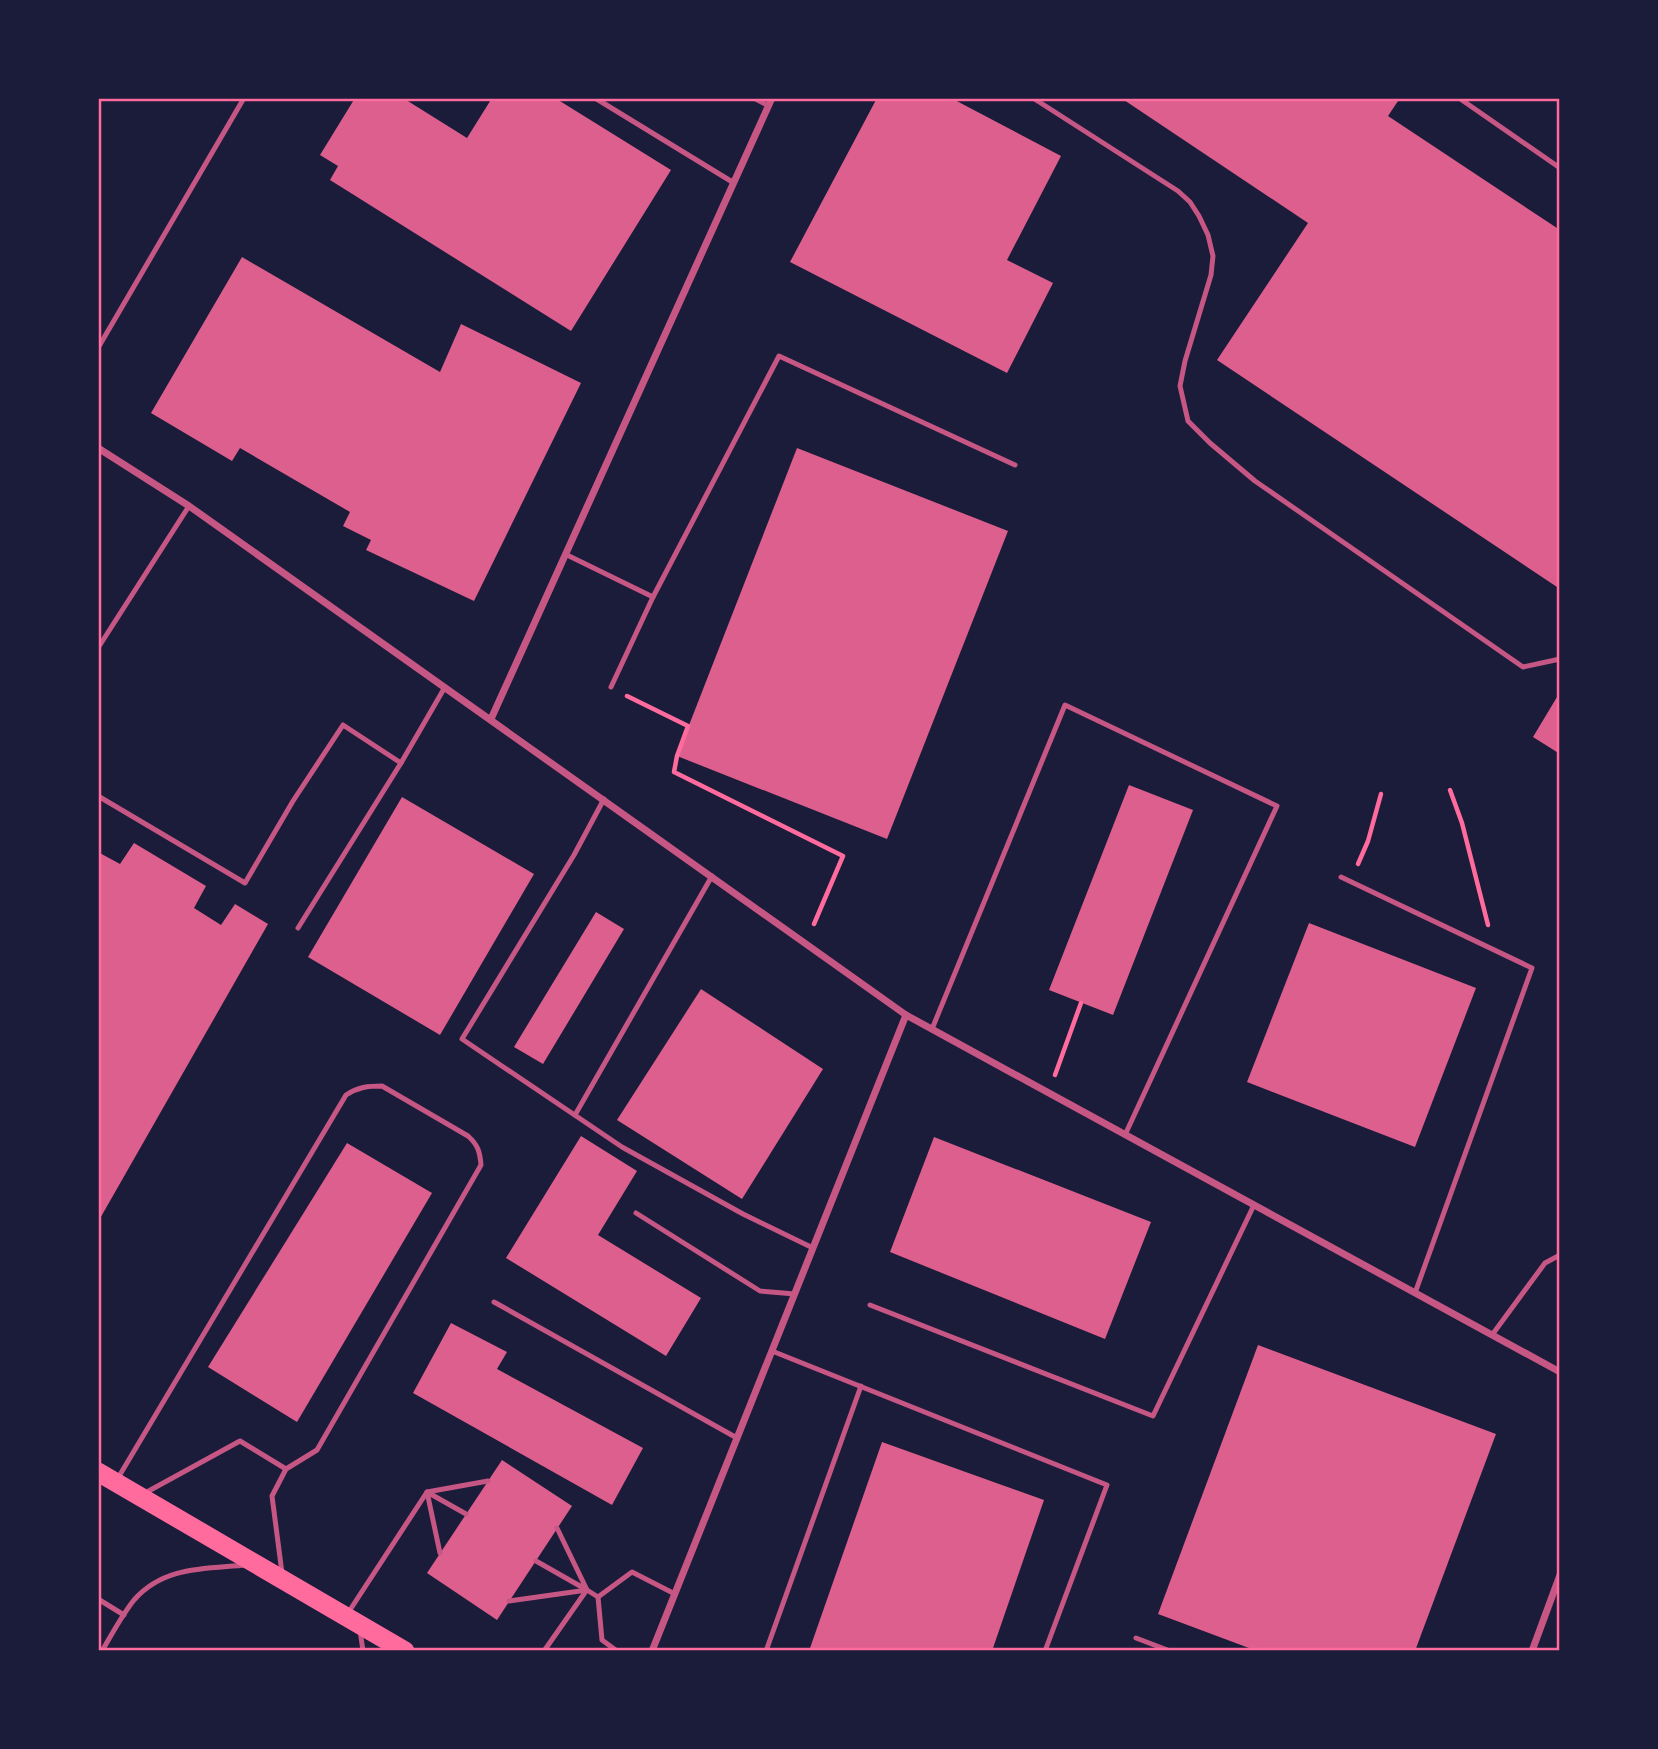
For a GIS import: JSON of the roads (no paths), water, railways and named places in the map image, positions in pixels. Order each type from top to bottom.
[{"type":"highway","points":[[98,1472],[405,1651]]},
{"type":"street","points":[[491,719],[771,102]]},
{"type":"street","points":[[98,448],[189,506],[906,1015],[1560,1372]]},
{"type":"street","points":[[652,1651],[906,1015]]},
{"type":"street","points":[[1532,1651],[1560,1575]]},
{"type":"lane","points":[[98,348],[244,98]]},
{"type":"lane","points":[[595,98],[734,183]]},
{"type":"lane","points":[[754,98],[771,102]]},
{"type":"lane","points":[[1033,98],[1178,191],[1190,202],[1199,216],[1213,256],[1211,275],[1180,386],[1188,421],[1255,481],[1523,667],[1560,659]]},
{"type":"lane","points":[[1459,98],[1560,168]]},
{"type":"lane","points":[[611,687],[653,597],[779,356],[1015,466]]},
{"type":"lane","points":[[98,648],[189,506]]},
{"type":"lane","points":[[565,554],[653,597]]},
{"type":"lane","points":[[298,928],[445,687]]},
{"type":"lane","points":[[932,1029],[1065,705],[1277,806],[1125,1135]]},
{"type":"lane","points":[[98,796],[245,883],[293,801],[343,725],[401,763]]},
{"type":"lane","points":[[604,799],[574,855],[463,1039],[622,1147],[813,1248]]},
{"type":"lane","points":[[575,1115],[712,876]]},
{"type":"lane","points":[[1341,877],[1532,968],[1415,1293]]},
{"type":"lane","points":[[116,1482],[346,1095],[356,1088],[382,1086],[468,1136],[476,1144],[481,1165],[317,1450],[286,1469],[272,1496],[282,1579]]},
{"type":"lane","points":[[870,1305],[1153,1416],[1254,1205]]},
{"type":"lane","points":[[636,1213],[760,1291],[795,1294]]},
{"type":"lane","points":[[1492,1335],[1545,1263],[1560,1255]]},
{"type":"lane","points":[[494,1302],[737,1438]]},
{"type":"lane","points":[[772,1351],[1107,1485],[1045,1651]]},
{"type":"lane","points":[[766,1651],[861,1386]]},
{"type":"lane","points":[[139,1496],[240,1440],[286,1469]]},
{"type":"lane","points":[[363,1651],[352,1620],[427,1492],[488,1481]]},
{"type":"lane","points":[[427,1492],[466,1514]]},
{"type":"lane","points":[[427,1492],[440,1553]]},
{"type":"lane","points":[[558,1528],[587,1590]]},
{"type":"lane","points":[[536,1561],[598,1597]]},
{"type":"lane","points":[[102,1651],[135,1600],[155,1581],[188,1570],[257,1564]]},
{"type":"lane","points":[[598,1597],[632,1572],[675,1594]]},
{"type":"lane","points":[[509,1601],[587,1590]]},
{"type":"lane","points":[[544,1651],[587,1590]]},
{"type":"lane","points":[[598,1597],[602,1640],[617,1651]]},
{"type":"lane","points":[[98,1599],[124,1615]]},
{"type":"lane","points":[[1136,1638],[1170,1651]]}]
